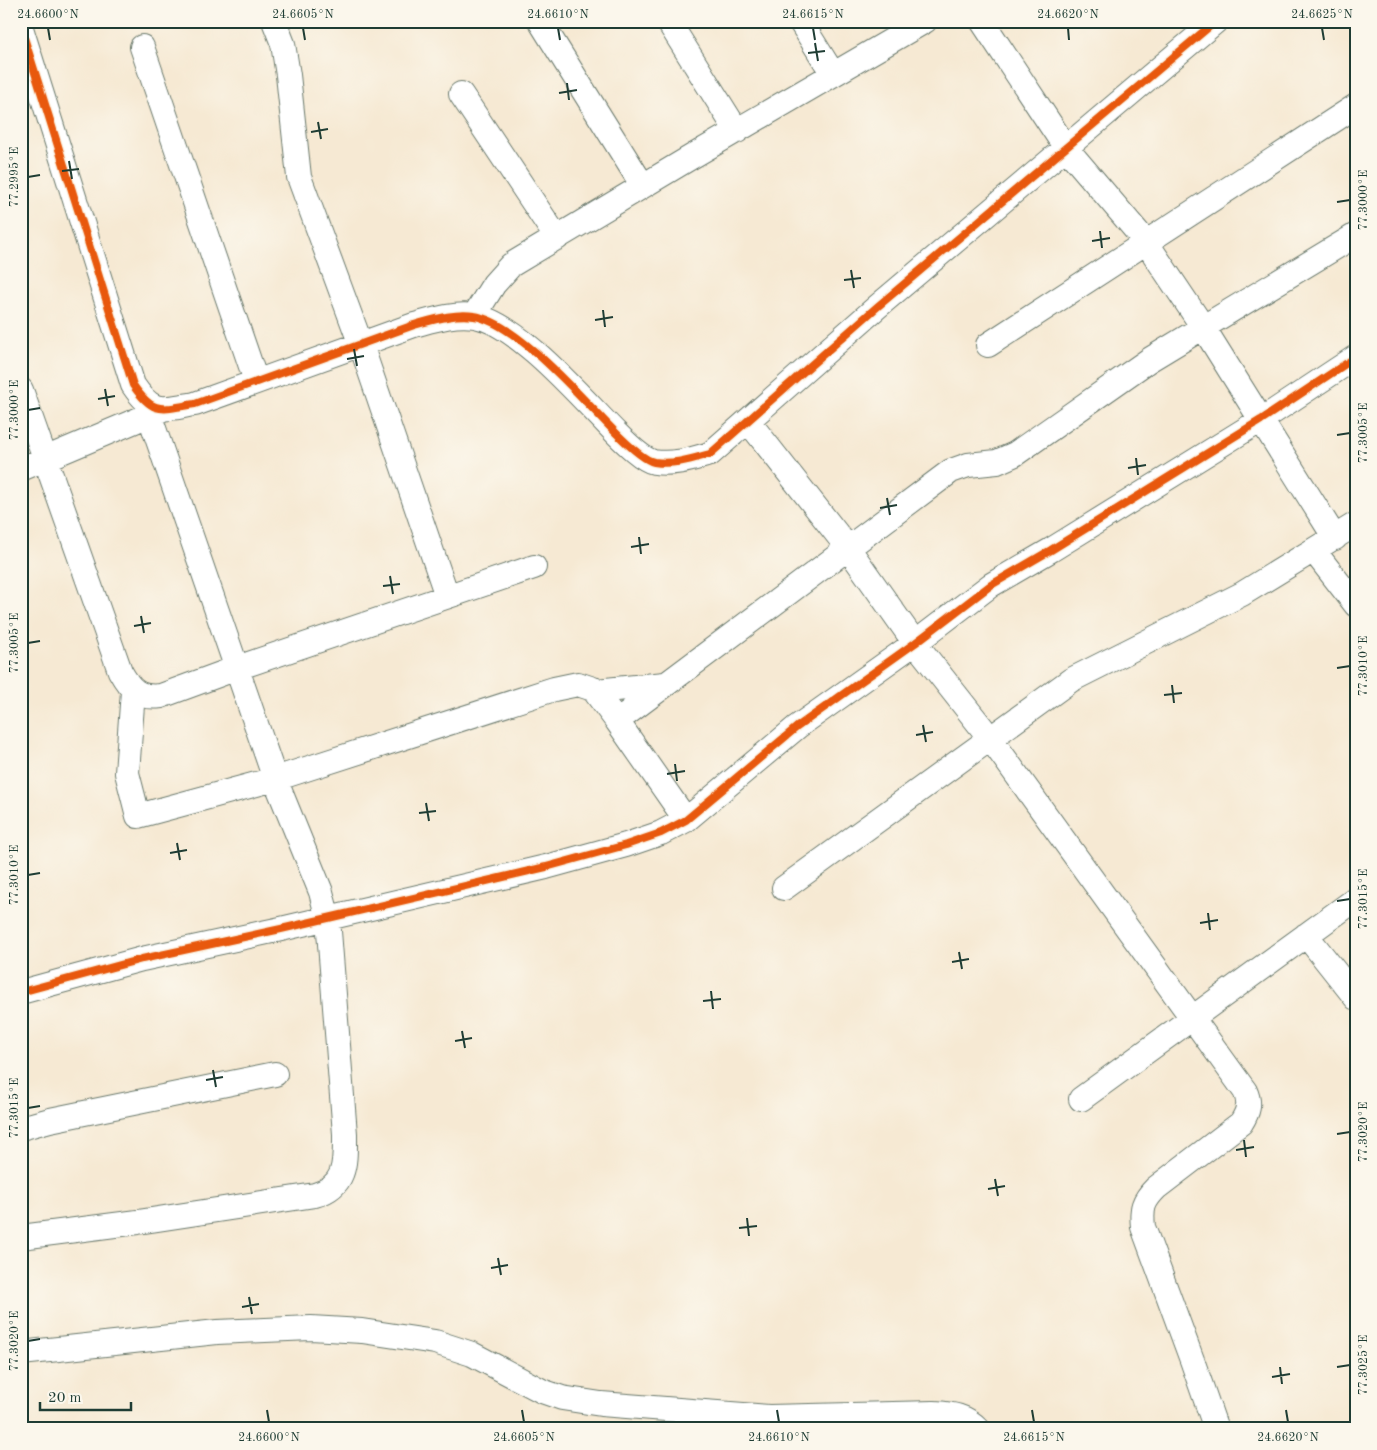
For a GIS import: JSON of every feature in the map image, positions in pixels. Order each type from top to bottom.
[{"type":"street","points":[[21,24],[30,21]]},
{"type":"street","points":[[274,21],[283,44],[299,177],[362,345],[447,596]]},
{"type":"street","points":[[540,21],[643,186]]},
{"type":"street","points":[[668,21],[737,131]]},
{"type":"street","points":[[800,21],[833,74]]},
{"type":"street","points":[[982,21],[1066,148],[1146,242],[1203,327],[1335,538]]},
{"type":"street","points":[[21,469],[155,412],[195,404],[414,325],[442,318],[474,316],[500,325],[534,350],[629,446],[652,462],[677,463],[710,454],[877,307],[1216,21]]},
{"type":"street","points":[[474,316],[494,284],[511,265],[920,22]]},
{"type":"street","points":[[21,28],[133,385],[144,401],[155,412],[237,668],[275,779],[321,892],[328,919],[345,1134],[345,1159],[342,1172],[335,1184],[326,1191],[292,1199],[21,1237]]},
{"type":"street","points":[[142,47],[256,381]]},
{"type":"street","points":[[461,94],[556,238]]},
{"type":"street","points":[[988,345],[1356,106]]},
{"type":"street","points":[[617,721],[951,471],[968,465],[997,462],[1015,454],[1149,360],[1356,235]]},
{"type":"street","points":[[21,992],[142,959],[328,919],[546,867],[600,853],[660,833],[686,820],[797,727],[915,643],[991,585],[1261,420],[1356,356]]},
{"type":"street","points":[[21,390],[120,671],[133,690],[143,696],[161,696],[534,566]]},
{"type":"street","points":[[748,420],[848,548],[915,643],[990,738],[1248,1098],[1248,1112],[1241,1123],[1156,1188],[1143,1204],[1143,1227],[1216,1429]]},
{"type":"street","points":[[784,888],[1070,680],[1242,594],[1356,524]]},
{"type":"street","points":[[1314,551],[1356,605]]},
{"type":"street","points":[[133,690],[126,773],[138,816],[275,779],[554,689],[578,684],[596,691],[666,684]]},
{"type":"street","points":[[593,690],[686,820]]},
{"type":"street","points":[[1081,1099],[1356,899]]},
{"type":"street","points":[[1306,935],[1356,998]]},
{"type":"street","points":[[21,1128],[50,1120],[275,1074]]},
{"type":"street","points":[[21,1353],[217,1332],[311,1328],[362,1331],[435,1342],[472,1354],[542,1391],[579,1401],[769,1416],[953,1414],[965,1418],[978,1429]]},
{"type":"cycle path","points":[[21,28],[133,385],[147,402],[160,408],[195,404],[414,325],[451,316],[466,315],[491,321],[510,332],[549,365],[639,454],[650,461],[669,463],[710,454],[877,307],[1216,21]]},
{"type":"cycle path","points":[[21,992],[142,959],[281,929],[546,867],[626,845],[661,833],[686,820],[797,727],[915,643],[991,585],[1261,420],[1356,357]]}]
